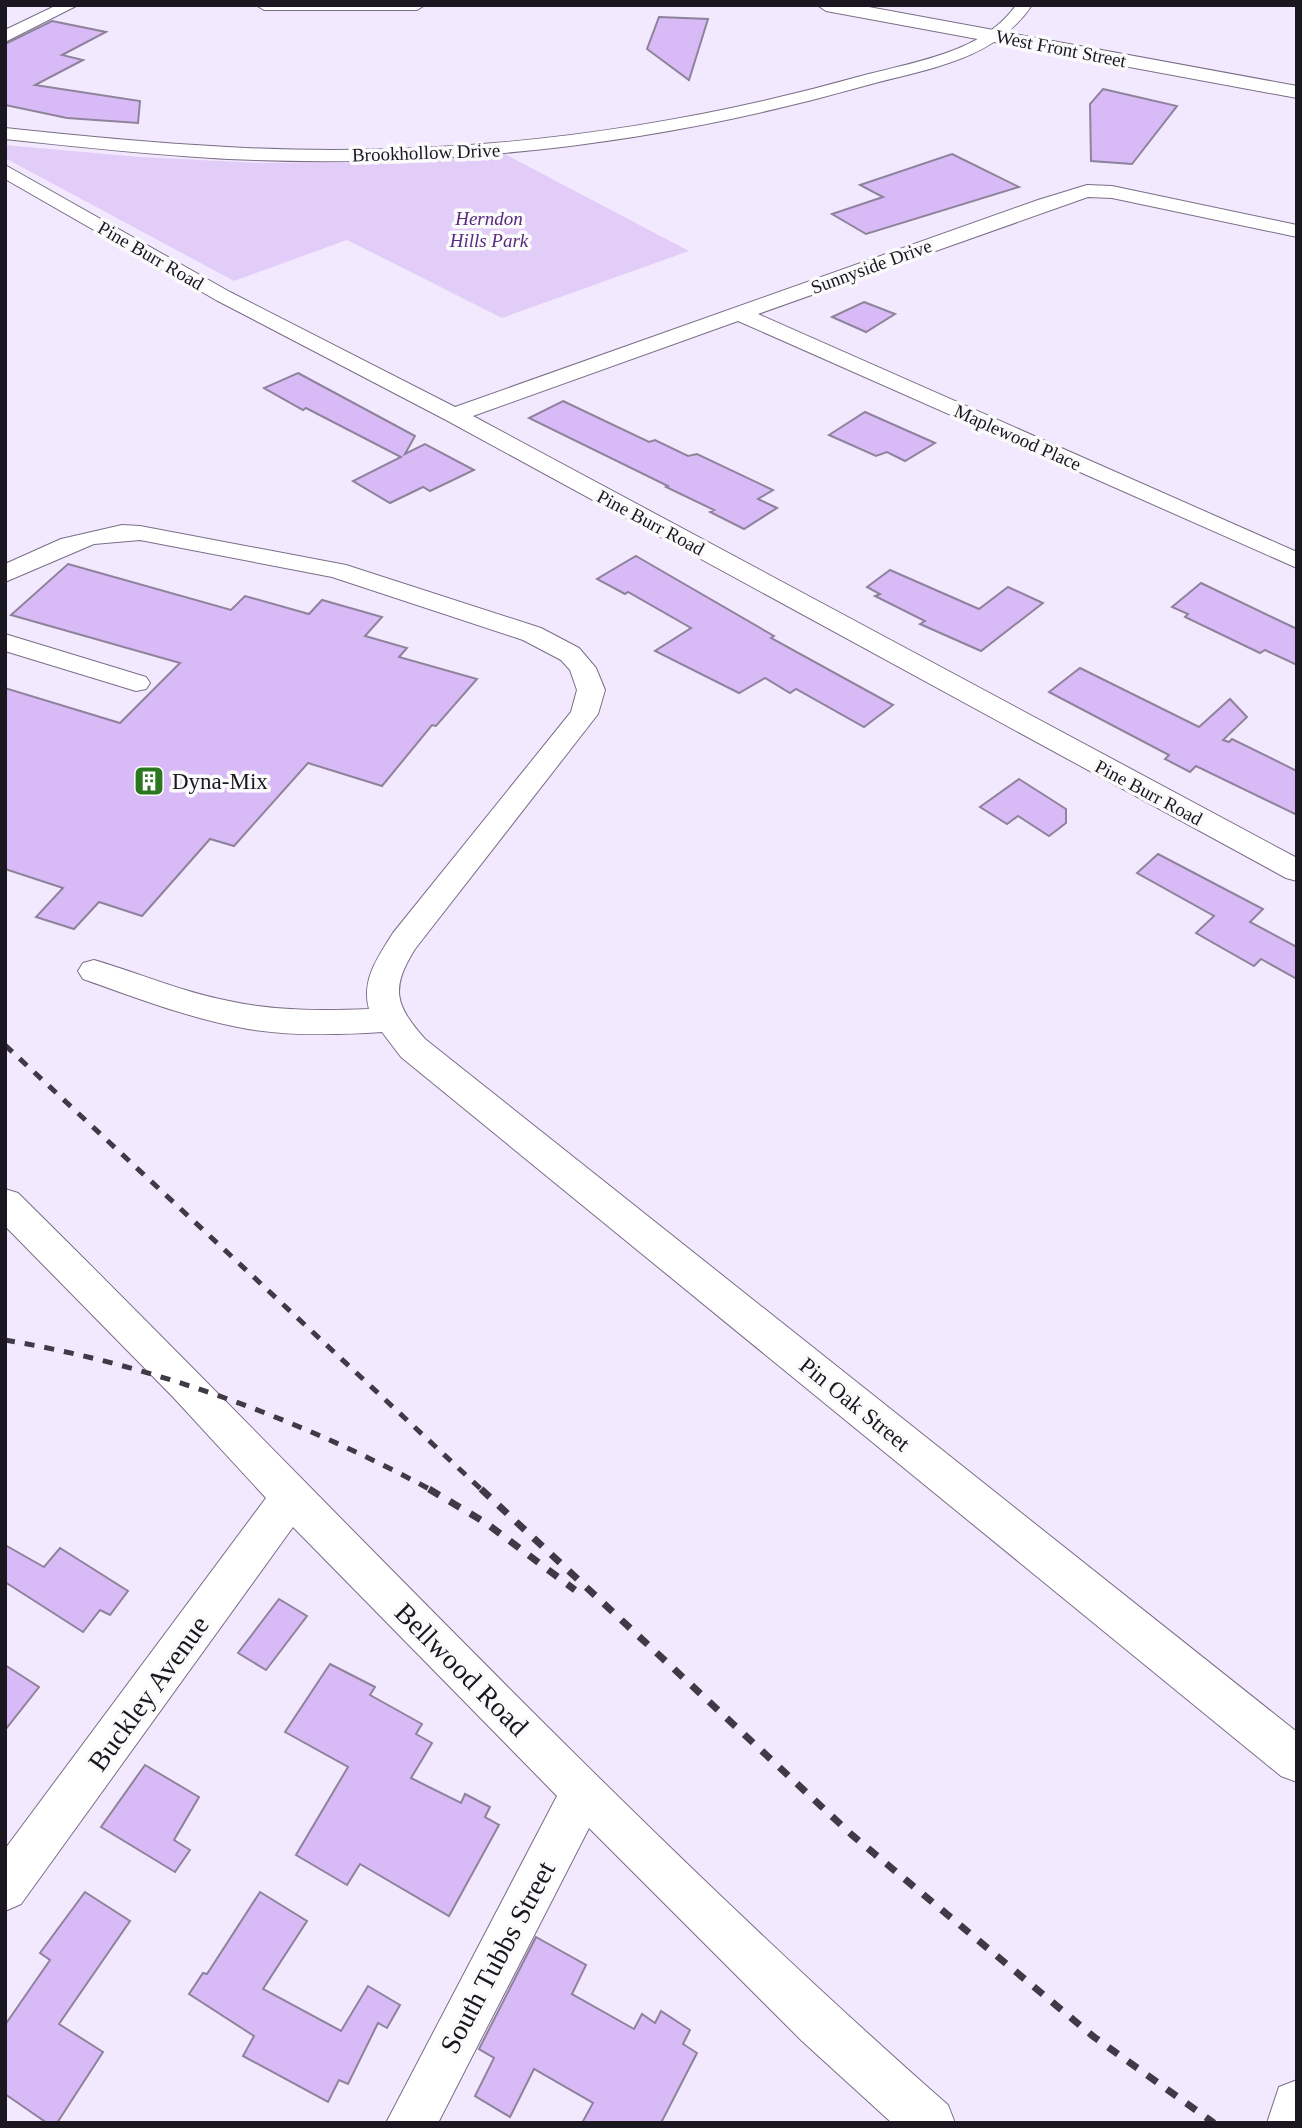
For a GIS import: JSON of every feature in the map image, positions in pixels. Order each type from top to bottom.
[{"type":"main road","name":"West Front Street","points":[[826,5],[1297,92]]},
{"type":"street","points":[[5,37],[70,5]]},
{"type":"street","points":[[264,5],[417,5]]},
{"type":"street","name":"Brookhollow Drive","points":[[5,133],[199,152],[288,155],[424,155],[509,149],[637,132],[843,88],[971,48],[994,36],[1012,21],[1024,5]]},
{"type":"street","name":"Pine Burr Road","points":[[5,171],[223,296],[454,415],[1297,872]]},
{"type":"street","name":"Sunnyside Drive","points":[[454,415],[1087,191],[1112,192],[1297,231]]},
{"type":"street","name":"Maplewood Place","points":[[739,313],[1297,561]]},
{"type":"street","points":[[5,574],[77,540],[109,533],[140,533],[337,570],[532,634],[570,654],[583,668],[591,690],[584,714],[404,941],[387,967],[381,994],[388,1020],[321,1024],[247,1017],[178,999],[94,971]]},
{"type":"street","points":[[5,642],[136,683]]},
{"type":"street","name":"Pin Oak Street","points":[[388,1020],[413,1048],[1297,1759]]},
{"type":"street","name":"Bellwood Road","points":[[5,1203],[187,1385],[291,1497],[584,1791],[810,2015],[930,2123]]},
{"type":"street","name":"Buckley Avenue","points":[[5,1888],[291,1497]]},
{"type":"street","name":"South Tubbs Street","points":[[411,2123],[584,1791]]},
{"type":"street","points":[[1292,2123],[1297,2105]]},
{"type":"green space","name":"Herndon Hills Park","points":[[5,145],[140,157],[262,163],[366,162],[503,153],[689,251],[502,318],[347,240],[234,281],[5,158]]},
{"type":"building","points":[[659,17],[708,19],[689,80],[647,49]]},
{"type":"building","points":[[52,21],[106,32],[62,55],[83,60],[35,85],[140,101],[138,123],[67,118],[5,105],[5,44]]},
{"type":"building","points":[[1103,89],[1177,106],[1132,164],[1091,161],[1090,104]]},
{"type":"building","points":[[952,154],[1019,187],[866,234],[832,214],[883,197],[860,185]]},
{"type":"building","points":[[864,302],[895,314],[866,332],[832,317]]},
{"type":"building","points":[[298,373],[415,436],[405,454],[425,444],[474,470],[430,491],[423,487],[390,503],[353,481],[401,457],[306,408],[303,410],[264,388]]},
{"type":"building","points":[[563,401],[649,442],[655,440],[688,456],[697,454],[773,490],[758,499],[777,508],[744,529],[710,512],[714,510],[666,487],[668,486],[529,418]]},
{"type":"building","points":[[865,412],[935,443],[905,461],[887,452],[876,456],[829,435]]},
{"type":"building","points":[[636,556],[774,636],[771,638],[893,705],[864,727],[796,689],[790,693],[765,678],[739,693],[655,651],[691,628],[628,592],[625,594],[597,579]]},
{"type":"building","name":"Dyna-Mix","points":[[68,564],[231,610],[245,596],[309,614],[322,600],[382,617],[365,636],[407,648],[399,657],[477,679],[436,726],[432,725],[382,786],[308,763],[234,846],[210,839],[142,916],[99,902],[74,929],[36,917],[63,888],[5,869],[5,688],[120,723],[180,663],[11,615]]},
{"type":"building","points":[[890,570],[979,609],[1008,587],[1043,603],[981,651],[920,624],[925,621],[875,596],[880,594],[867,587]]},
{"type":"building","points":[[1201,583],[1297,629],[1297,665],[1265,650],[1260,653],[1185,617],[1188,614],[1172,607]]},
{"type":"building","points":[[1080,668],[1199,727],[1230,699],[1247,717],[1223,740],[1229,742],[1232,739],[1297,771],[1297,815],[1196,766],[1190,772],[1165,759],[1169,755],[1049,692]]},
{"type":"building","points":[[1019,779],[1066,809],[1066,823],[1049,836],[1018,816],[1007,824],[980,807]]},
{"type":"building","points":[[1158,854],[1263,909],[1250,922],[1297,947],[1297,979],[1261,959],[1254,966],[1196,933],[1214,916],[1137,873]]},
{"type":"building","points":[[5,1545],[44,1567],[60,1548],[128,1591],[110,1615],[100,1610],[83,1632],[5,1582]]},
{"type":"building","points":[[279,1599],[307,1616],[266,1670],[238,1653]]},
{"type":"building","points":[[330,1664],[375,1687],[370,1695],[422,1724],[416,1734],[432,1743],[411,1778],[461,1803],[465,1794],[490,1807],[485,1817],[499,1825],[449,1916],[360,1864],[347,1885],[296,1855],[348,1767],[285,1732]]},
{"type":"building","points":[[5,1665],[39,1687],[5,1730]]},
{"type":"building","points":[[145,1765],[199,1797],[174,1840],[190,1850],[175,1872],[101,1827]]},
{"type":"building","points":[[85,1892],[130,1921],[59,2024],[103,2052],[57,2123],[47,2123],[5,2094],[5,2025],[50,1960],[40,1953]]},
{"type":"building","points":[[260,1892],[307,1921],[263,1989],[341,2031],[368,1986],[400,2005],[387,2028],[378,2023],[348,2084],[339,2080],[328,2102],[243,2056],[254,2036],[189,1994],[203,1973],[207,1974]]},
{"type":"building","points":[[536,1937],[586,1965],[572,1994],[634,2029],[642,2014],[655,2023],[661,2011],[690,2030],[683,2044],[697,2053],[661,2123],[582,2123],[593,2103],[534,2069],[510,2117],[475,2096],[494,2058],[479,2049]]},
{"type":"railway","points":[[5,1045],[483,1491]]},
{"type":"railway","points":[[5,1340],[116,1364],[225,1398],[331,1441],[433,1491]]},
{"type":"railway","points":[[429,1489],[486,1523],[575,1590]]},
{"type":"railway","points":[[481,1489],[852,1835],[1094,2037],[1214,2123]]},
{"type":"place","name":"Dyna-Mix","points":[[149,781]]}]
